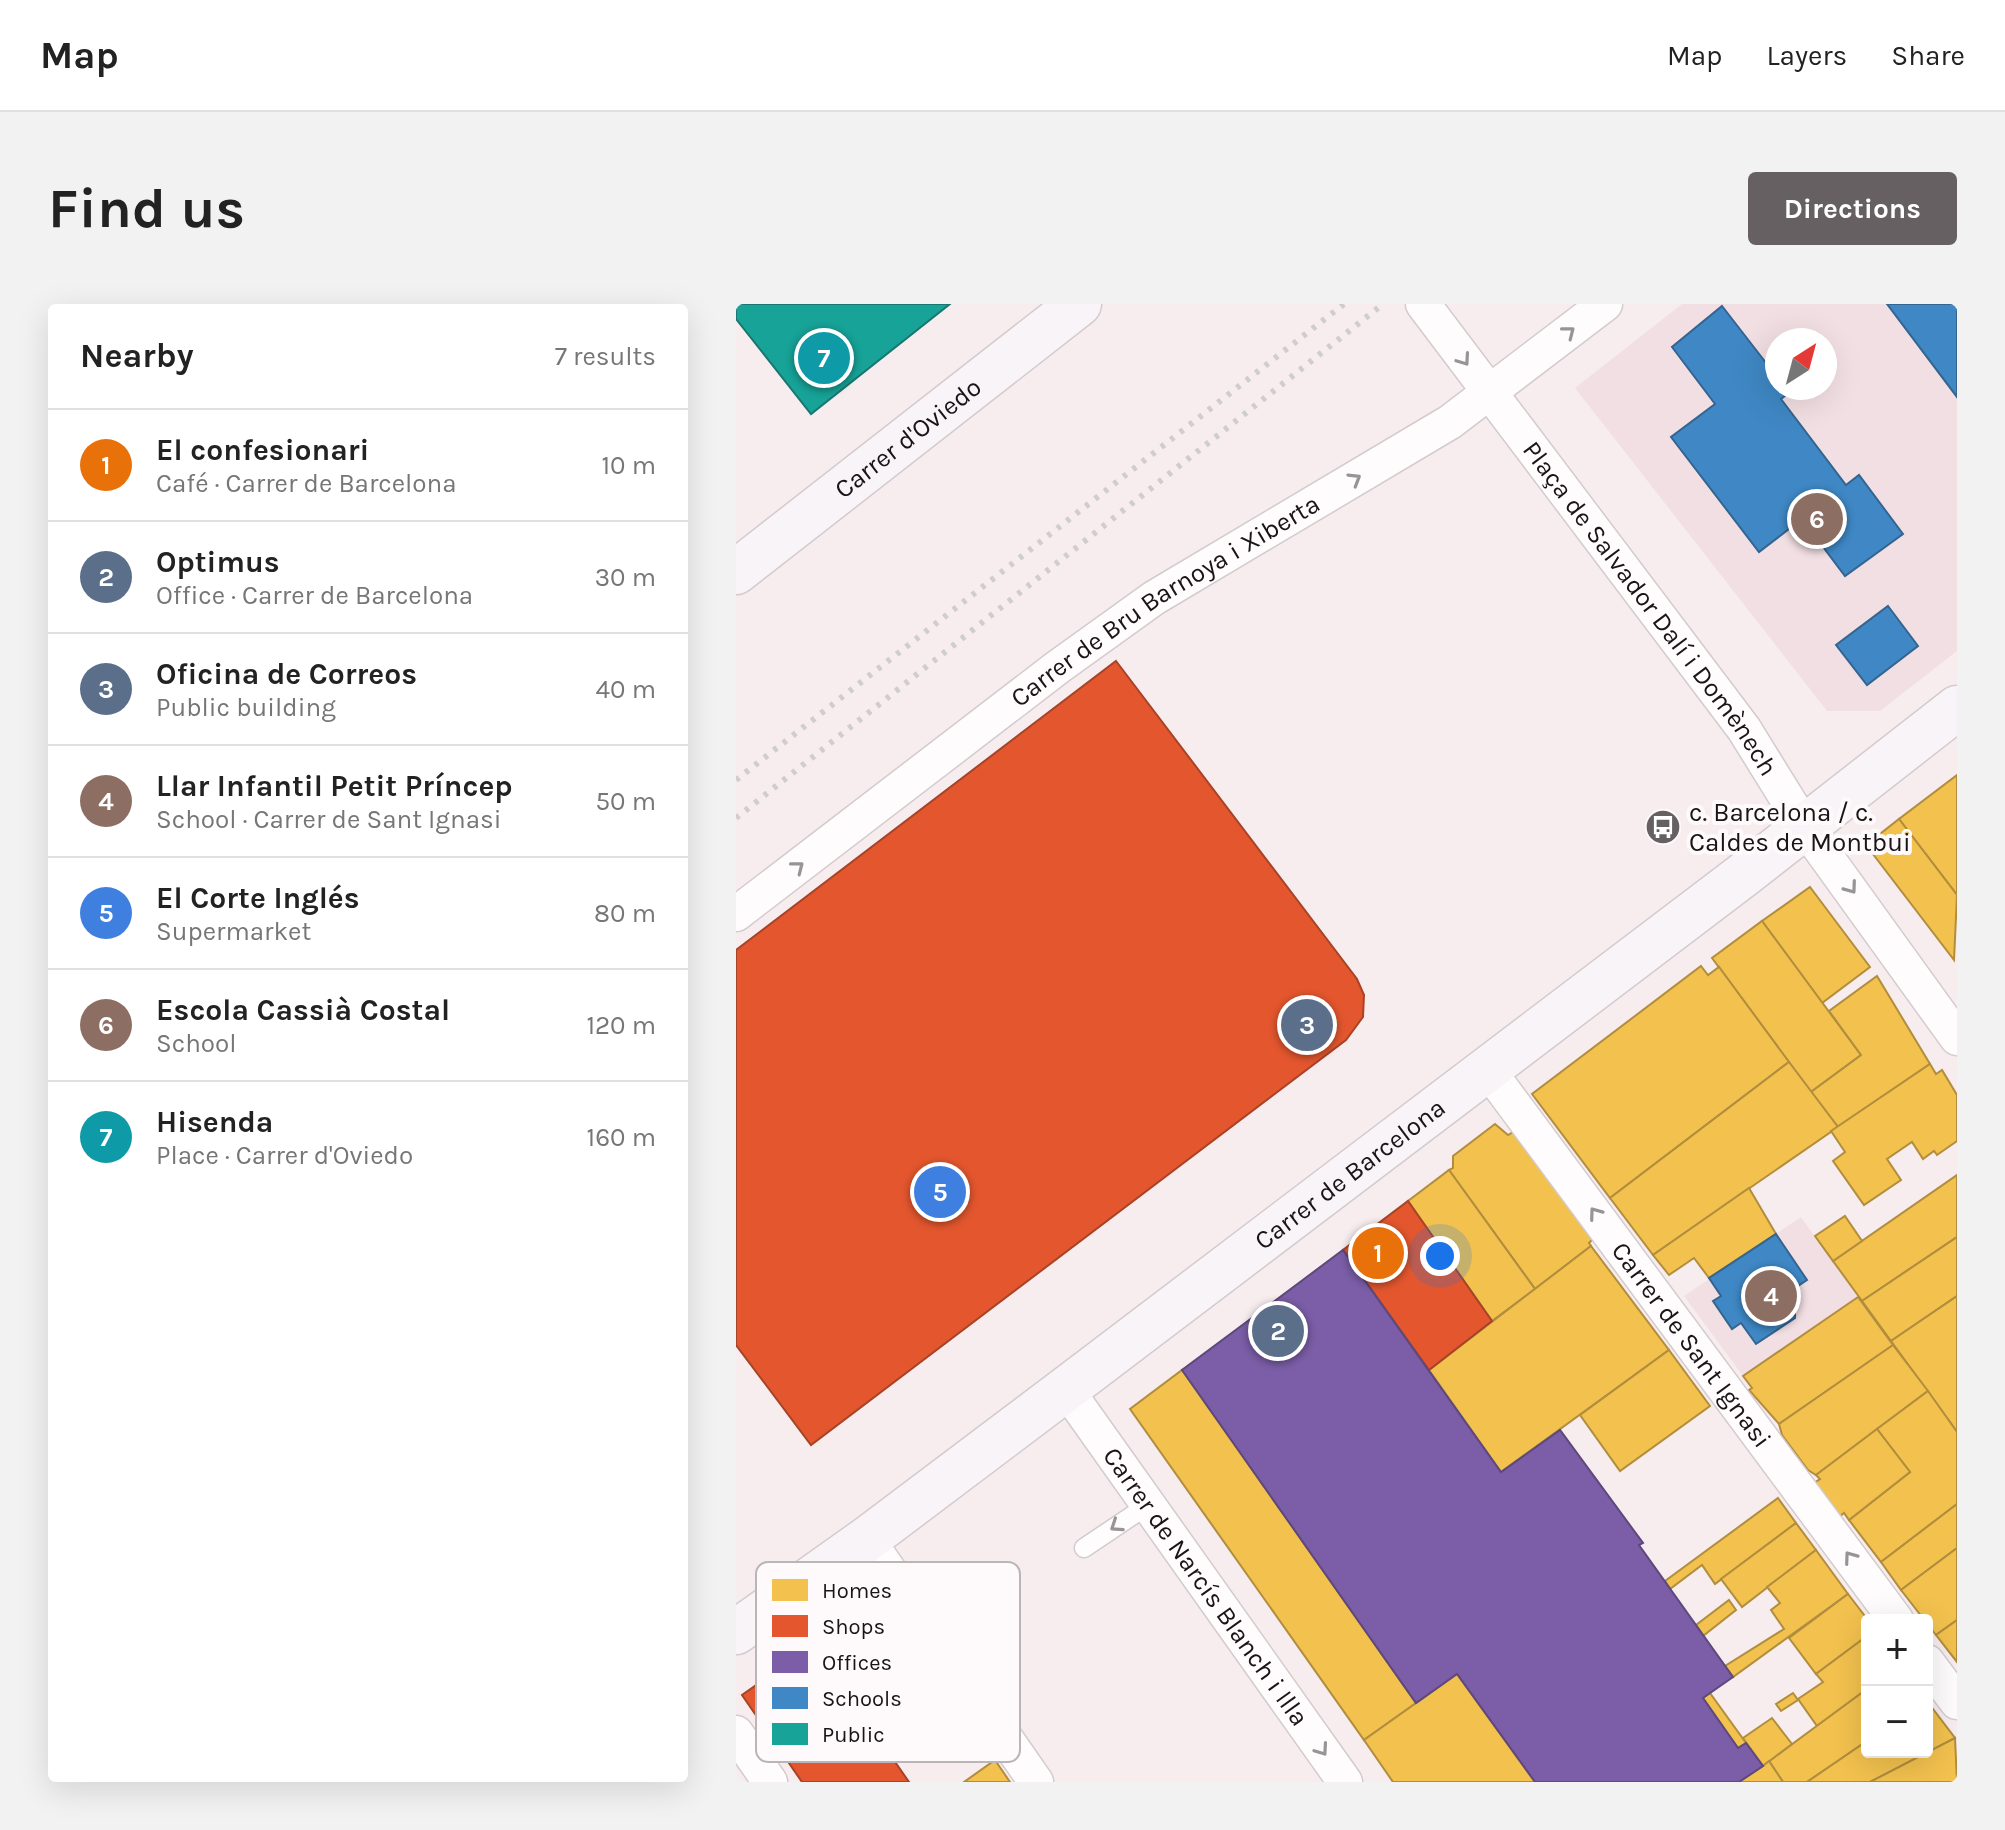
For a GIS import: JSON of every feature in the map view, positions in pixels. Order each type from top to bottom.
[{"type":"main road","name":"Carrer d'Oviedo","points":[[736,572],[1079,304]]},
{"type":"main road","name":"Carrer de Barcelona","points":[[835,1562],[1488,1070],[1957,708]]},
{"type":"main road","name":"Carrer de Barcelona","points":[[736,1632],[756,1618]]},
{"type":"street","name":"Plaça de Salvador Dalí i Domènech","points":[[1423,304],[1488,395],[1744,729],[1804,826],[1957,1038]]},
{"type":"street","name":"Carrer de Bru Barnoya i Xiberta","points":[[736,914],[1058,667],[1154,598],[1450,422],[1605,304]]},
{"type":"street","name":"Carrer de Sant Ignasi","points":[[1488,1070],[1892,1614]]},
{"type":"street","name":"Carrer de Narcís Blanch i Illa","points":[[1066,1389],[1345,1782]]},
{"type":"street","points":[[867,1539],[883,1562]]},
{"type":"street","points":[[1933,1670],[1957,1702]]},
{"type":"street","points":[[736,1733],[756,1762]]},
{"type":"street","points":[[1020,1759],[1036,1782]]},
{"type":"street","points":[[756,1762],[770,1782]]},
{"type":"lane","points":[[1084,1548],[1148,1505]]},
{"type":"shaded area","points":[[1682,304],[1957,304],[1957,651],[1880,711],[1827,711],[1575,388]]},
{"type":"shaded area","points":[[1801,1217],[1858,1297],[1743,1376],[1684,1296]]},
{"type":"building: Homes","points":[[1957,775],[1957,895],[1899,819]]},
{"type":"building: Homes","points":[[1899,819],[1957,895],[1954,960],[1866,845]]},
{"type":"building: Homes","points":[[1810,887],[1870,967],[1822,1003],[1762,921]]},
{"type":"building: Homes","points":[[1762,921],[1861,1055],[1811,1092],[1712,958]]},
{"type":"building: Homes","points":[[1701,966],[1708,975],[1719,967],[1789,1062],[1610,1198],[1532,1094]]},
{"type":"building: Homes","points":[[1877,976],[1930,1064],[1838,1127],[1811,1092],[1861,1055],[1829,1011]]},
{"type":"building: Homes","points":[[1789,1062],[1838,1127],[1653,1255],[1610,1198]]},
{"type":"building: Homes","points":[[1930,1064],[1936,1074],[1942,1070],[1957,1095],[1957,1141],[1937,1155],[1934,1151],[1923,1159],[1912,1142],[1887,1159],[1901,1180],[1864,1205],[1833,1161],[1845,1152],[1831,1131]]},
{"type":"building: Homes","points":[[1495,1124],[1508,1135],[1513,1132],[1593,1239],[1589,1243],[1591,1246],[1535,1289],[1449,1170],[1453,1168],[1453,1156]]},
{"type":"building: Homes","points":[[1449,1170],[1535,1289],[1492,1321],[1408,1201]]},
{"type":"building: Homes","points":[[1957,1175],[1957,1237],[1862,1301],[1833,1261]]},
{"type":"building: Homes","points":[[1749,1188],[1776,1234],[1709,1278],[1694,1258],[1669,1275],[1653,1255]]},
{"type":"building: Homes","points":[[1845,1216],[1862,1241],[1833,1261],[1815,1236]]},
{"type":"building: Homes","points":[[1957,1237],[1957,1296],[1891,1341],[1862,1301]]},
{"type":"building: Homes","points":[[1591,1246],[1669,1350],[1501,1472],[1429,1370]]},
{"type":"building: Homes","points":[[1957,1296],[1957,1432],[1891,1341]]},
{"type":"building: Homes","points":[[1858,1297],[1893,1345],[1779,1424],[1749,1390],[1752,1388],[1743,1376]]},
{"type":"building: Homes","points":[[1893,1345],[1928,1391],[1816,1475],[1808,1470],[1782,1435],[1779,1424]]},
{"type":"building: Homes","points":[[1669,1350],[1710,1406],[1620,1471],[1580,1415]]},
{"type":"building: Homes","points":[[1182,1370],[1416,1703],[1364,1740],[1130,1409]]},
{"type":"building: Homes","points":[[1928,1391],[1957,1432],[1957,1504],[1881,1562],[1849,1520],[1910,1472],[1877,1429]]},
{"type":"building: Homes","points":[[1877,1429],[1910,1472],[1849,1520],[1844,1513],[1839,1517],[1814,1483],[1820,1479],[1816,1475]]},
{"type":"building: Homes","points":[[1778,1498],[1796,1523],[1715,1584],[1702,1565],[1670,1589],[1665,1581]]},
{"type":"building: Homes","points":[[1957,1504],[1957,1548],[1901,1590],[1881,1562]]},
{"type":"building: Homes","points":[[1796,1523],[1816,1550],[1742,1607],[1721,1579]]},
{"type":"building: Homes","points":[[1957,1548],[1957,1620],[1936,1635],[1933,1631],[1933,1614],[1920,1614],[1901,1590]]},
{"type":"building: Homes","points":[[1816,1550],[1848,1594],[1733,1677],[1725,1666],[1784,1629],[1771,1610],[1780,1603],[1767,1587]]},
{"type":"building: Homes","points":[[1848,1594],[1863,1614],[1861,1640],[1816,1674],[1789,1638]]},
{"type":"building: Homes","points":[[1729,1600],[1736,1610],[1703,1636],[1696,1625]]},
{"type":"building: Homes","points":[[1957,1620],[1957,1662],[1936,1635]]},
{"type":"building: Homes","points":[[1861,1640],[1861,1693],[1817,1726],[1798,1699],[1823,1682],[1816,1674]]},
{"type":"building: Homes","points":[[1457,1674],[1535,1782],[1393,1782],[1364,1740]]},
{"type":"building: Homes","points":[[1710,1693],[1746,1743],[1738,1748],[1703,1698]]},
{"type":"building: Homes","points":[[1793,1693],[1798,1700],[1781,1711],[1776,1704]]},
{"type":"building: Homes","points":[[1861,1693],[1861,1745],[1807,1782],[1783,1782],[1769,1761]]},
{"type":"building: Homes","points":[[1933,1709],[1955,1738],[1933,1749]]},
{"type":"building: Homes","points":[[1772,1718],[1792,1744],[1763,1766],[1743,1738]]},
{"type":"building: Homes","points":[[1955,1738],[1957,1782],[1870,1782],[1916,1758],[1933,1758],[1933,1749]]},
{"type":"building: Homes","points":[[1861,1745],[1861,1758],[1916,1758],[1870,1782],[1807,1782]]},
{"type":"building: Homes","points":[[1769,1761],[1783,1782],[1739,1782],[1763,1766]]},
{"type":"building: Homes","points":[[996,1762],[1010,1782],[964,1782]]},
{"type":"building: Shops","points":[[1116,661],[1357,979],[1364,995],[1363,1017],[1346,1040],[811,1445],[736,1345],[736,950]]},
{"type":"building: Shops","points":[[1408,1201],[1492,1321],[1429,1370],[1343,1250]]},
{"type":"building: Shops","points":[[756,1685],[756,1715],[742,1695]]},
{"type":"building: Shops","points":[[788,1762],[895,1762],[909,1782],[802,1782]]},
{"type":"building: Offices","points":[[1343,1250],[1501,1472],[1560,1430],[1643,1543],[1639,1545],[1733,1677],[1703,1698],[1738,1748],[1746,1743],[1763,1766],[1739,1782],[1535,1782],[1457,1674],[1416,1703],[1182,1370]]},
{"type":"building: Schools","points":[[1887,304],[1957,304],[1957,397]]},
{"type":"building: Schools","points":[[1722,306],[1765,362],[1765,400],[1782,400],[1846,485],[1859,475],[1903,534],[1845,576],[1802,519],[1759,552],[1671,437],[1715,404],[1672,347]]},
{"type":"building: Schools","points":[[1888,606],[1918,646],[1867,685],[1836,645]]},
{"type":"building: Schools","points":[[1776,1234],[1807,1280],[1786,1294],[1795,1308],[1795,1318],[1756,1344],[1741,1323],[1732,1329],[1713,1301],[1721,1296],[1709,1278]]},
{"type":"building: Public","points":[[736,304],[950,304],[811,414],[736,319]]},
{"type":"railway","points":[[736,780],[1344,304]]},
{"type":"railway","points":[[736,818],[1383,304]]},
{"type":"place","name":"Hisenda","points":[[824,358]]},
{"type":"place","name":"Escola Cassià Costal","points":[[1817,519]]},
{"type":"place","name":"c. Barcelona / c. Caldes de Montbui","points":[[1663,827]]},
{"type":"place","name":"Oficina de Correos","points":[[1307,1025]]},
{"type":"place","name":"El Corte Inglés","points":[[940,1192]]},
{"type":"place","name":"El confesionari","points":[[1378,1253]]},
{"type":"place","name":"Llar Infantil Petit Príncep","points":[[1771,1296]]},
{"type":"place","name":"Optimus","points":[[1278,1331]]}]
